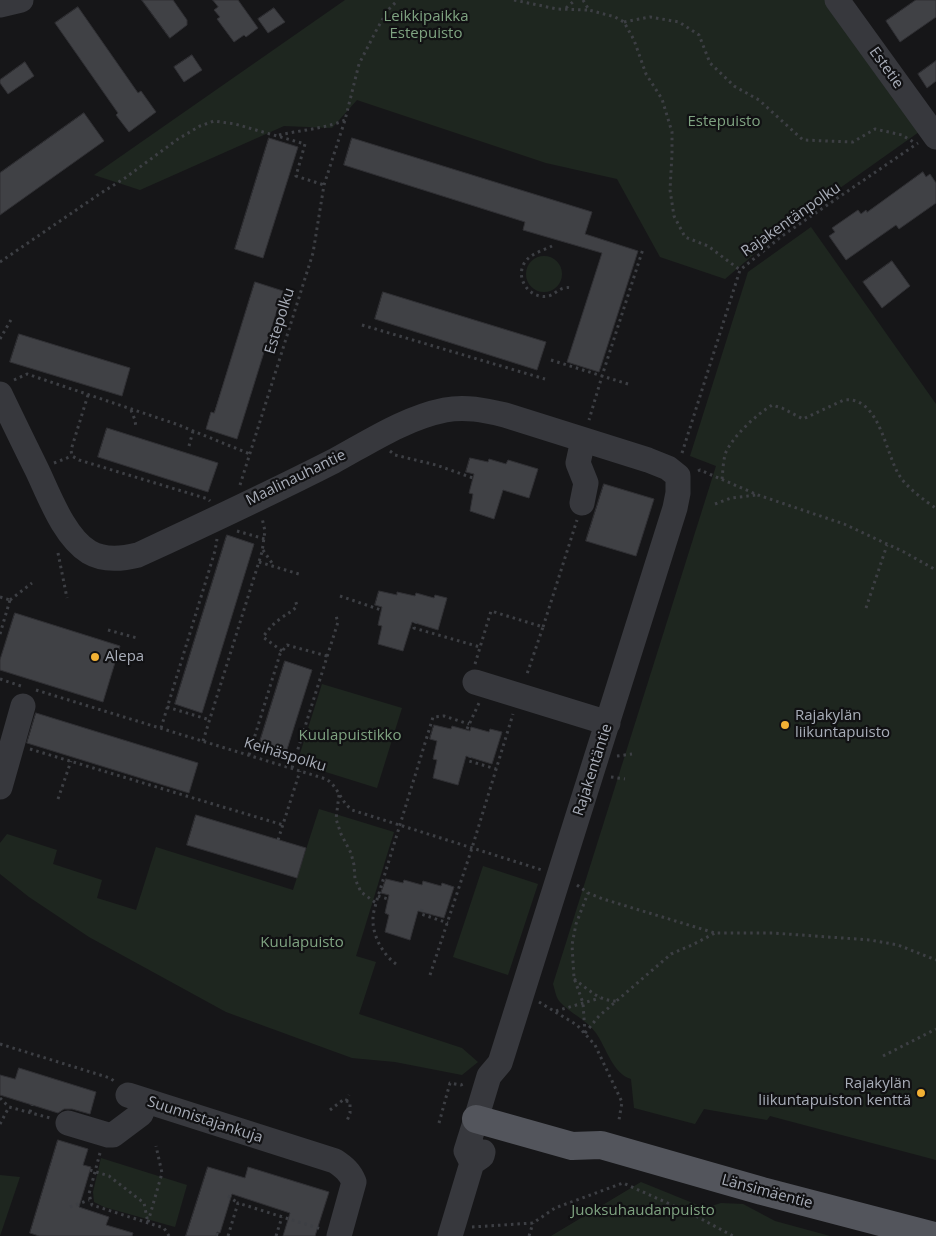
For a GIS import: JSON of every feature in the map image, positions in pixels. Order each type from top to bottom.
[{"type":"main road","name":"Länsimäentie","points":[[486,1112],[576,1127],[601,1145],[762,1192],[934,1236]]},
{"type":"street","points":[[0,5],[21,0]]},
{"type":"street","name":"Estetie","points":[[837,0],[929,138]]},
{"type":"street","name":"Maalinauhantie","points":[[5,388],[48,493],[73,537],[90,553],[109,559],[138,555],[413,420],[444,410],[465,408],[481,410],[584,434],[668,468],[678,476]]},
{"type":"street","points":[[582,503],[586,483],[578,463],[584,434]]},
{"type":"street","name":"Rajakentäntie","points":[[460,1232],[472,1163],[466,1151],[503,1080],[500,1063],[675,508],[678,493],[678,476]]},
{"type":"street","points":[[478,680],[520,696],[608,723]]},
{"type":"street","points":[[0,787],[23,706]]},
{"type":"street","points":[[68,1123],[113,1135],[141,1114],[137,1098]]},
{"type":"street","name":"Suunnistajankuja","points":[[137,1098],[334,1161],[344,1166],[354,1182],[334,1234]]},
{"type":"path","name":"Estepolku","points":[[238,490],[313,253],[324,186],[360,64],[376,29],[388,10],[398,0]]},
{"type":"path","points":[[514,0],[538,6],[589,10],[615,17],[624,22],[634,40],[646,74],[662,100],[672,132],[670,190],[674,216],[685,237],[708,246],[740,270]]},
{"type":"path","points":[[565,9],[575,0]]},
{"type":"path","points":[[584,0],[589,10]]},
{"type":"path","points":[[624,22],[650,17],[679,22],[699,35],[710,63],[734,86],[759,100],[803,140],[853,142],[875,129],[929,138]]},
{"type":"path","points":[[278,135],[303,129],[331,126],[345,120]]},
{"type":"path","points":[[0,262],[125,178],[178,139],[200,126],[214,122],[235,124],[305,144],[296,176],[324,186]]},
{"type":"path","name":"Rajakentänpolku","points":[[678,476],[680,456],[740,270],[782,236],[929,138]]},
{"type":"path","points":[[552,246],[533,255],[526,261],[522,268],[524,283],[528,290],[541,297],[549,297],[564,288],[573,288]]},
{"type":"path","points":[[584,434],[642,249]]},
{"type":"path","points":[[0,339],[12,318]]},
{"type":"path","points":[[362,325],[545,379]]},
{"type":"path","points":[[551,360],[628,384]]},
{"type":"path","points":[[5,388],[27,374],[193,431],[250,454]]},
{"type":"path","points":[[72,456],[71,450],[88,395]]},
{"type":"path","points":[[722,479],[726,452],[742,429],[765,409],[772,405],[777,406],[803,419],[850,399],[868,408],[886,440],[891,461],[901,480],[936,508]]},
{"type":"path","points":[[131,409],[136,428]]},
{"type":"path","points":[[189,446],[193,431]]},
{"type":"path","points":[[371,440],[396,455],[436,465],[472,478]]},
{"type":"path","points":[[50,464],[72,456],[79,460],[208,498],[213,506]]},
{"type":"path","points":[[678,476],[700,470],[758,495],[844,524],[904,552],[936,570]]},
{"type":"path","points":[[715,504],[730,498],[758,495]]},
{"type":"path","points":[[430,975],[496,775],[496,769],[509,733],[515,705],[520,696],[544,627],[582,503]]},
{"type":"path","points":[[203,742],[265,540],[263,522],[259,511]]},
{"type":"path","points":[[161,728],[216,551],[217,531]]},
{"type":"path","points":[[238,532],[265,540]]},
{"type":"path","points":[[866,608],[887,544]]},
{"type":"path","points":[[57,546],[68,598]]},
{"type":"path","points":[[262,550],[274,567]]},
{"type":"path","points":[[259,562],[302,575]]},
{"type":"path","points":[[0,634],[10,600],[32,583]]},
{"type":"path","points":[[340,596],[381,610]]},
{"type":"path","points":[[0,597],[10,600]]},
{"type":"path","points":[[282,652],[263,637],[271,627],[297,606],[294,599]]},
{"type":"path","points":[[467,730],[478,680],[480,647],[491,611],[544,627]]},
{"type":"path","points":[[292,768],[338,622],[335,613]]},
{"type":"path","points":[[416,621],[414,628],[480,647]]},
{"type":"path","points":[[108,630],[137,638]]},
{"type":"path","points":[[249,755],[282,652],[287,645],[327,656]]},
{"type":"path","name":"Keihäspolku","points":[[0,679],[326,779],[333,783],[345,805],[352,810],[548,872]]},
{"type":"path","points":[[167,707],[210,720]]},
{"type":"path","points":[[396,964],[387,956],[373,929],[376,902],[433,717],[444,716],[469,724]]},
{"type":"path","points":[[26,748],[283,826]]},
{"type":"path","points":[[611,756],[632,754]]},
{"type":"path","points":[[470,755],[469,760],[496,769]]},
{"type":"path","points":[[58,799],[71,761]]},
{"type":"path","points":[[278,840],[300,771]]},
{"type":"path","points":[[605,776],[625,779]]},
{"type":"path","points":[[339,794],[336,819],[351,853],[355,879],[361,892],[376,902]]},
{"type":"path","points":[[573,881],[588,893],[715,932],[773,933],[870,940],[898,944],[936,960]]},
{"type":"path","points":[[585,1034],[583,1003],[574,978],[572,945],[576,924],[588,893]]},
{"type":"path","points":[[378,896],[388,899]]},
{"type":"path","points":[[422,909],[421,914],[448,922]]},
{"type":"path","points":[[585,1034],[599,1016],[671,954],[715,932]]},
{"type":"path","points":[[574,978],[600,998],[606,1001],[616,1001]]},
{"type":"path","points":[[556,1011],[600,998]]},
{"type":"path","points":[[536,1001],[577,1025],[596,1045],[622,1102],[619,1120]]},
{"type":"path","points":[[883,1056],[936,1029]]},
{"type":"path","name":"Suunnistajankuja","points":[[0,1044],[110,1078],[137,1098]]},
{"type":"path","points":[[346,1101],[349,1094]]},
{"type":"path","points":[[0,1098],[9,1107],[68,1123]]},
{"type":"path","points":[[330,1110],[343,1100],[350,1102],[351,1107],[348,1121]]},
{"type":"path","points":[[30,1112],[32,1105]]},
{"type":"path","points":[[0,1124],[9,1107]]},
{"type":"path","points":[[148,1223],[162,1173],[156,1146]]},
{"type":"path","points":[[104,1147],[101,1151],[89,1194],[89,1200],[92,1205],[164,1228],[169,1236]]},
{"type":"path","points":[[90,1170],[109,1176],[144,1203],[148,1223]]},
{"type":"path","points":[[460,1232],[533,1222],[555,1208],[623,1183],[692,1214],[733,1236]]},
{"type":"path","points":[[228,1196],[238,1203],[334,1234]]},
{"type":"path","points":[[70,1207],[89,1200]]},
{"type":"path","points":[[228,1236],[238,1203]]},
{"type":"path","points":[[259,1210],[261,1203]]},
{"type":"path","points":[[96,1213],[98,1207]]},
{"type":"path","points":[[299,1222],[301,1216]]},
{"type":"path","points":[[276,1236],[282,1217]]},
{"type":"path","points":[[141,1227],[143,1222]]},
{"type":"path","points":[[529,1236],[533,1222]]},
{"type":"path","points":[[216,1234],[222,1236]]},
{"type":"green space","name":"Estepuisto","points":[[345,0],[825,0],[919,132],[792,222],[725,279],[660,257],[617,179],[546,163],[357,100],[332,128],[284,126],[140,190],[94,175]]},
{"type":"green space","name":"Rajakylän liikuntapuisto","points":[[811,227],[936,404],[936,1160],[770,1116],[767,1120],[704,1109],[695,1124],[634,1108],[631,1079],[619,1072],[592,1028],[560,1002],[553,984],[716,466],[690,456],[748,272]]},
{"type":"green space","points":[[544,256],[556,262],[562,274],[556,286],[544,292],[532,286],[526,274],[532,262]]},
{"type":"green space","name":"Kuulapuistikko","points":[[322,684],[402,708],[377,788],[297,763]]},
{"type":"green space","name":"Kuulapuisto","points":[[319,809],[394,832],[356,956],[376,962],[359,1014],[462,1048],[478,1062],[462,1075],[395,1062],[352,1058],[226,1012],[89,937],[29,897],[0,874],[0,843],[7,834],[57,850],[53,864],[102,880],[97,898],[136,910],[156,847],[293,890]]},
{"type":"green space","points":[[483,866],[538,884],[508,975],[453,957]]},
{"type":"green space","points":[[101,1158],[187,1185],[175,1227],[104,1207],[94,1202],[93,1192]]},
{"type":"green space","points":[[0,1175],[20,1177],[0,1236]]},
{"type":"green space","name":"Juoksuhaudanpuisto","points":[[641,1182],[705,1208],[721,1203],[743,1204],[775,1221],[830,1236],[551,1236]]},
{"type":"building","points":[[142,0],[173,0],[187,20],[187,25],[170,38]]},
{"type":"building","points":[[213,0],[238,0],[258,28],[246,37],[244,35],[234,42],[217,19],[220,17],[214,10],[218,7]]},
{"type":"building","points":[[916,0],[936,0],[936,17],[900,42],[886,21]]},
{"type":"building","points":[[78,7],[138,93],[141,91],[156,112],[129,132],[116,115],[118,113],[55,23]]},
{"type":"building","points":[[274,8],[285,22],[268,33],[258,19]]},
{"type":"building","points":[[192,55],[202,70],[184,82],[174,67]]},
{"type":"building","points":[[936,61],[936,81],[927,88],[918,74]]},
{"type":"building","points":[[25,62],[34,76],[8,94],[0,80]]},
{"type":"building","points":[[84,113],[104,141],[0,215],[0,173]]},
{"type":"building","points":[[269,138],[298,147],[263,258],[235,249]]},
{"type":"building","points":[[352,138],[592,212],[585,234],[638,251],[599,372],[567,362],[602,253],[523,230],[525,222],[344,165]]},
{"type":"building","points":[[923,172],[926,177],[930,174],[936,183],[936,203],[899,229],[896,225],[846,260],[829,236],[835,232],[832,228],[858,210],[861,214],[866,210],[867,212]]},
{"type":"building","points":[[892,261],[910,286],[882,308],[863,282]]},
{"type":"building","points":[[255,282],[283,291],[237,439],[206,429],[211,412],[214,413]]},
{"type":"building","points":[[383,292],[546,342],[537,370],[375,319]]},
{"type":"building","points":[[19,334],[130,368],[122,396],[10,362]]},
{"type":"building","points":[[107,428],[218,463],[208,492],[98,457]]},
{"type":"building","points":[[470,458],[488,462],[489,459],[506,464],[508,460],[538,469],[529,498],[503,490],[494,519],[470,511],[473,494],[469,493],[474,474],[466,472]]},
{"type":"building","points":[[604,484],[654,499],[636,556],[586,541]]},
{"type":"building","points":[[227,535],[254,544],[202,713],[175,704]]},
{"type":"building","points":[[379,591],[397,595],[397,592],[415,596],[416,593],[434,598],[435,595],[447,598],[438,630],[412,622],[403,651],[378,644],[382,626],[378,625],[382,607],[375,605]]},
{"type":"building","points":[[15,613],[120,646],[103,702],[0,670],[0,660]]},
{"type":"building","points":[[285,661],[312,670],[284,759],[257,751]]},
{"type":"building","points":[[36,713],[198,763],[189,793],[27,743]]},
{"type":"building","points":[[434,725],[451,729],[452,726],[470,731],[471,727],[489,732],[490,729],[502,732],[492,764],[466,756],[458,785],[433,778],[437,760],[433,759],[437,741],[430,739]]},
{"type":"building","points":[[196,815],[306,848],[297,878],[187,845]]},
{"type":"building","points":[[386,879],[403,883],[404,880],[422,885],[423,881],[441,886],[442,883],[454,887],[444,918],[418,911],[410,940],[385,932],[389,915],[385,913],[389,895],[381,893]]},
{"type":"building","points":[[19,1068],[96,1092],[90,1114],[72,1109],[64,1109],[58,1113],[0,1095],[0,1075],[15,1079]]},
{"type":"building","points":[[58,1140],[88,1149],[83,1165],[91,1167],[79,1207],[109,1217],[106,1225],[133,1233],[132,1236],[39,1236],[30,1233]]},
{"type":"building","points":[[208,1167],[245,1178],[248,1167],[329,1192],[315,1236],[283,1236],[290,1213],[232,1194],[220,1233],[217,1232],[216,1236],[186,1236]]},
{"type":"place","name":"Alepa","points":[[95,657]]},
{"type":"place","name":"Rajakylän liikuntapuisto","points":[[785,725]]},
{"type":"place","name":"Rajakylän liikuntapuiston kenttä","points":[[921,1093]]},
{"type":"park label","name":"Leikkipaikka Estepuisto","points":[[426,26]]}]
